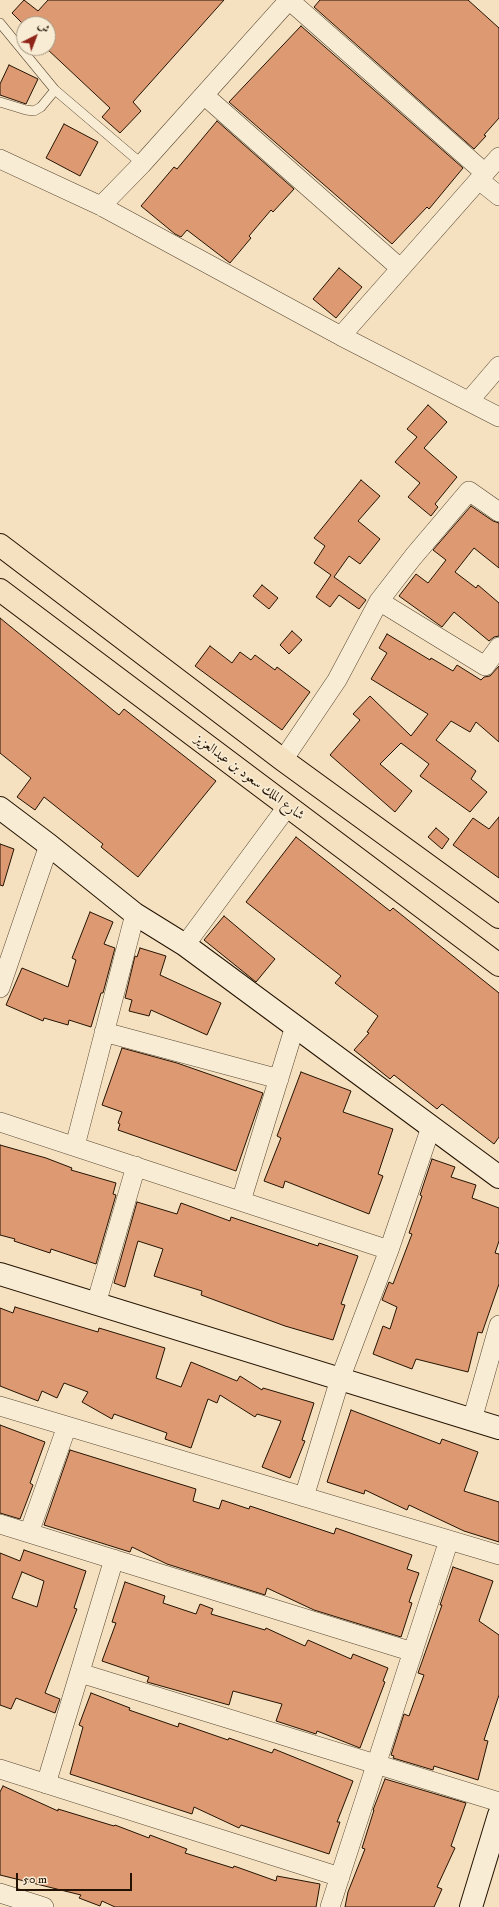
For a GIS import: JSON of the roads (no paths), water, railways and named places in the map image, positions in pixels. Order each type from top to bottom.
[{"type":"main road","points":[[0,545],[283,760],[499,917]]},
{"type":"main road","name":"شارع الملك سعود بن عبدالعزيز","points":[[0,590],[499,965]]},
{"type":"street","points":[[101,206],[142,164],[289,0],[482,176],[499,196]]},
{"type":"street","points":[[204,95],[400,268]]},
{"type":"street","points":[[341,336],[499,157]]},
{"type":"street","points":[[0,160],[101,206],[341,336],[499,417]]},
{"type":"street","points":[[469,401],[499,366]]},
{"type":"street","points":[[283,760],[337,680],[379,602],[413,557],[469,491],[499,512]]},
{"type":"street","points":[[379,602],[485,666],[499,647]]},
{"type":"street","points":[[185,945],[287,807]]},
{"type":"street","points":[[0,808],[49,845],[134,914],[185,945],[499,1177]]},
{"type":"street","points":[[0,988],[49,845]]},
{"type":"street","points":[[75,1146],[134,914]]},
{"type":"street","points":[[241,1201],[295,1026]]},
{"type":"street","points":[[104,1032],[279,1079]]},
{"type":"street","points":[[0,1122],[389,1250]]},
{"type":"street","points":[[304,1497],[340,1379],[389,1250],[431,1127]]},
{"type":"street","points":[[96,1304],[136,1166]]},
{"type":"street","points":[[0,1274],[499,1428]]},
{"type":"street","points":[[472,1420],[499,1325]]},
{"type":"street","points":[[0,1406],[499,1554]]},
{"type":"street","points":[[29,1533],[67,1426]]},
{"type":"street","points":[[0,1524],[413,1652]]},
{"type":"street","points":[[330,1907],[449,1540]]},
{"type":"street","points":[[46,1784],[114,1559]]},
{"type":"street","points":[[80,1673],[499,1802]]},
{"type":"street","points":[[0,1769],[340,1876]]},
{"type":"street","points":[[471,1907],[499,1815]]},
{"type":"street","points":[[0,1893],[44,1907]]},
{"type":"lane","points":[[0,23],[55,90],[142,164]]},
{"type":"lane","points":[[0,102],[34,111],[41,107],[55,90]]}]
